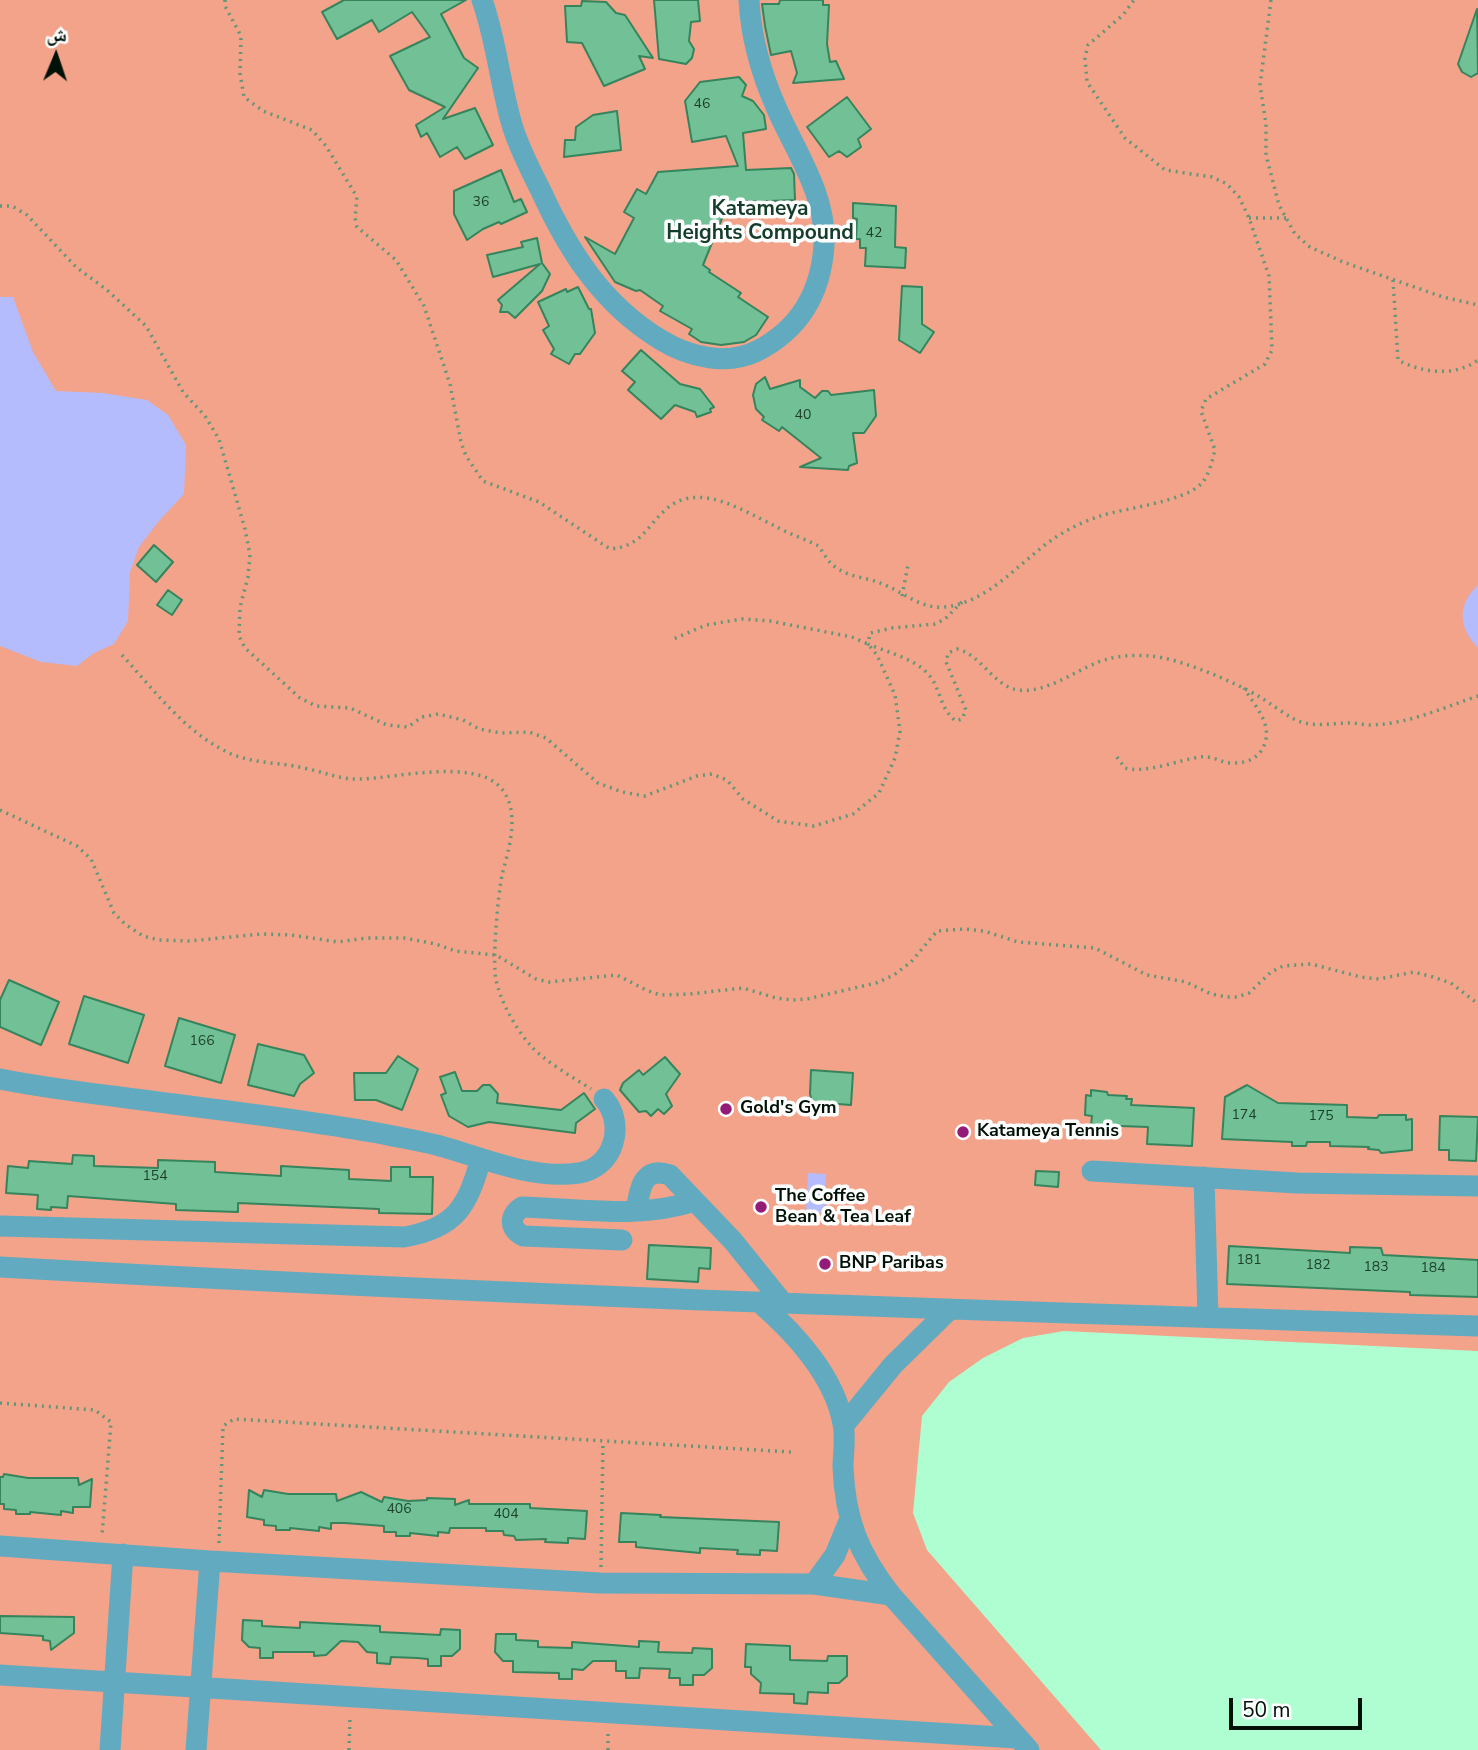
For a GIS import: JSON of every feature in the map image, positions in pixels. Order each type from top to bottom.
[{"type":"street","points":[[482,0],[514,131],[567,244],[612,303],[640,327],[673,348],[698,357],[726,358],[752,353],[776,341],[796,323],[811,300],[821,270],[824,243],[817,197],[805,166],[776,109],[757,57],[749,0]]},
{"type":"street","points":[[0,1079],[336,1126],[440,1146],[532,1171],[581,1173],[595,1167],[606,1157],[614,1144],[616,1129],[612,1110],[604,1099]]},
{"type":"street","points":[[0,1226],[404,1237],[430,1233],[448,1222],[463,1206],[481,1159]]},
{"type":"street","points":[[1092,1171],[1297,1182],[1478,1186]]},
{"type":"street","points":[[636,1211],[643,1182],[652,1174],[675,1178],[733,1241],[783,1303]]},
{"type":"street","points":[[1204,1177],[1208,1317]]},
{"type":"street","points":[[622,1240],[523,1236],[515,1231],[511,1222],[514,1213],[522,1207],[636,1211],[666,1209],[695,1201]]},
{"type":"street","points":[[0,1267],[760,1303],[1478,1326]]},
{"type":"street","points":[[760,1303],[796,1337],[812,1357],[835,1402],[844,1425],[843,1469],[849,1521],[863,1555],[891,1595],[1023,1744]]},
{"type":"street","points":[[844,1425],[893,1365],[949,1310]]},
{"type":"street","points":[[814,1584],[835,1555],[849,1521]]},
{"type":"street","points":[[0,1546],[600,1583],[814,1584],[891,1595]]},
{"type":"street","points":[[110,1750],[123,1554]]},
{"type":"street","points":[[197,1750],[200,1686],[214,1561]]},
{"type":"street","points":[[0,1675],[351,1695],[1023,1744]]},
{"type":"path","points":[[225,0],[225,6],[241,36],[240,73],[244,97],[263,111],[312,130],[326,146],[357,197],[357,227],[396,260],[424,306],[450,384],[461,442],[466,456],[483,481],[539,502],[610,549],[624,548],[637,542],[666,510],[678,502],[698,497],[720,501],[819,546],[828,561],[841,571],[884,584],[902,596],[943,608],[990,591],[1022,562],[1073,527],[1099,516],[1190,493],[1203,482],[1215,450],[1201,411],[1206,399],[1265,364],[1272,351],[1269,276],[1239,197],[1227,184],[1212,177],[1165,170],[1125,138],[1087,82],[1085,58],[1088,45],[1123,15],[1134,0]]},
{"type":"path","points":[[1271,0],[1260,85],[1266,124],[1266,155],[1273,189],[1296,234],[1310,247],[1343,262],[1443,297],[1478,305]]},
{"type":"path","points":[[0,206],[12,206],[27,215],[76,267],[107,290],[146,326],[183,391],[205,416],[219,439],[250,555],[248,577],[240,607],[239,636],[246,648],[300,698],[316,706],[350,708],[387,725],[408,727],[422,717],[438,714],[463,720],[479,729],[501,733],[529,732],[546,738],[598,783],[622,792],[645,796],[697,776],[712,774],[727,780],[743,799],[778,821],[814,826],[853,814],[879,793],[895,758],[900,731],[895,695],[877,655],[868,643],[870,633],[935,624],[945,619],[963,602]]},
{"type":"path","points":[[1249,218],[1286,218]]},
{"type":"path","points":[[1394,280],[1395,348],[1398,360],[1412,368],[1452,372],[1466,369],[1478,360]]},
{"type":"path","points":[[902,596],[908,565]]},
{"type":"path","points":[[671,640],[706,625],[741,619],[770,621],[852,637],[916,665],[929,674],[947,715],[956,721],[962,719],[966,710],[946,662],[948,653],[957,649],[968,651],[1000,681],[1016,690],[1033,689],[1107,659],[1152,656],[1244,688],[1299,722],[1319,725],[1369,725],[1406,721],[1478,696]]},
{"type":"path","points":[[122,655],[188,726],[229,754],[255,761],[305,768],[333,777],[362,779],[389,775],[465,773],[487,778],[501,788],[509,804],[512,827],[509,854],[502,876],[496,980],[513,1022],[532,1048],[604,1099]]},
{"type":"path","points":[[1117,757],[1125,768],[1137,770],[1199,757],[1211,756],[1227,763],[1244,763],[1258,756],[1267,742],[1268,728],[1244,688]]},
{"type":"path","points":[[0,810],[77,846],[91,859],[114,914],[143,936],[169,940],[261,934],[291,935],[338,942],[366,938],[404,938],[455,951],[496,955],[536,979],[549,982],[617,975],[660,995],[743,988],[776,998],[807,999],[885,979],[911,962],[937,931],[965,929],[1018,942],[1095,948],[1147,975],[1186,982],[1211,994],[1227,997],[1250,993],[1271,972],[1283,966],[1311,964],[1379,979],[1414,972],[1451,984],[1478,1004]]},
{"type":"path","points":[[0,1403],[95,1410],[111,1422],[101,1553]]},
{"type":"path","points":[[214,1561],[223,1426],[234,1419],[791,1452]]},
{"type":"path","points":[[600,1583],[604,1441]]},
{"type":"path","points":[[349,1750],[351,1695]]},
{"type":"shaded area","points":[[0,0],[1478,0],[1478,1351],[1064,1331],[1023,1338],[983,1358],[949,1382],[922,1416],[913,1513],[927,1550],[1101,1750],[0,1750]]},
{"type":"water","points":[[0,297],[13,297],[33,352],[56,391],[103,393],[147,400],[168,415],[186,445],[184,494],[139,547],[130,572],[128,621],[114,644],[94,653],[77,666],[41,662],[0,646]]},
{"type":"water","points":[[1478,585],[1478,648],[1464,624],[1463,608]]},
{"type":"water","points":[[808,1173],[826,1174],[825,1213],[806,1212]]},
{"type":"building","points":[[344,0],[466,0],[441,14],[464,58],[478,68],[443,119],[475,108],[493,145],[465,159],[457,147],[440,157],[427,133],[421,137],[416,125],[445,107],[409,90],[390,56],[430,37],[412,12],[379,32],[372,20],[337,39],[322,12]]},
{"type":"building","points":[[654,0],[698,0],[700,21],[691,22],[689,41],[694,49],[692,58],[686,64],[659,59]]},
{"type":"building","points":[[780,0],[823,0],[823,5],[829,5],[827,44],[830,62],[836,61],[844,79],[793,83],[797,73],[791,51],[771,55],[765,26],[762,4],[779,4]]},
{"type":"building","points":[[582,1],[606,2],[616,13],[625,15],[653,58],[639,56],[645,69],[604,86],[582,43],[567,42],[565,6],[581,6]]},
{"type":"building","points":[[1477,9],[1478,73],[1471,77],[1462,72],[1458,64]]},
{"type":"building","points":[[739,77],[746,85],[742,96],[753,101],[764,115],[766,129],[743,133],[746,170],[791,168],[794,174],[795,200],[743,202],[743,211],[725,211],[703,265],[741,293],[738,297],[768,317],[756,335],[744,342],[721,345],[701,342],[689,334],[692,329],[660,311],[663,306],[640,290],[636,291],[615,282],[585,237],[615,254],[634,218],[624,212],[637,189],[646,194],[658,172],[738,166],[726,136],[692,142],[685,101],[700,82]]},
{"type":"building","points":[[847,97],[871,129],[858,139],[861,147],[847,157],[839,151],[829,157],[807,127]]},
{"type":"building","points":[[617,111],[621,150],[564,157],[565,140],[575,140],[576,127],[593,115]]},
{"type":"building","points":[[501,170],[514,202],[521,199],[527,212],[483,229],[467,240],[454,214],[454,191]]},
{"type":"building","points":[[853,203],[896,206],[895,247],[906,248],[905,268],[865,266],[866,248],[860,248],[860,239],[856,239],[857,219],[853,218]]},
{"type":"building","points":[[537,238],[542,263],[550,274],[542,291],[515,318],[508,312],[500,312],[502,305],[498,300],[540,264],[493,277],[487,255],[523,247],[521,242]]},
{"type":"building","points":[[902,286],[922,287],[922,324],[934,332],[920,353],[899,340]]},
{"type":"building","points":[[578,287],[591,309],[595,333],[569,364],[551,354],[554,349],[543,330],[549,326],[538,302],[566,289],[567,292]]},
{"type":"building","points":[[641,350],[680,384],[700,389],[714,407],[710,409],[711,412],[697,417],[695,412],[675,405],[661,419],[628,390],[635,382],[622,371]]},
{"type":"building","points":[[765,377],[770,389],[800,380],[800,387],[815,398],[822,391],[828,391],[831,395],[874,390],[876,416],[864,433],[853,433],[857,463],[849,466],[848,470],[800,467],[821,458],[782,427],[779,431],[762,420],[764,417],[756,409],[753,395],[756,384]]},
{"type":"building","points":[[154,545],[173,562],[156,582],[137,565]]},
{"type":"building","points":[[168,590],[182,600],[172,615],[157,605]]},
{"type":"building","points":[[9,980],[59,1002],[41,1045],[0,1027],[0,1000]]},
{"type":"building","points":[[84,996],[144,1015],[128,1063],[69,1044]]},
{"type":"building","points":[[179,1018],[235,1035],[221,1083],[165,1066]]},
{"type":"building","points":[[258,1044],[304,1055],[314,1073],[300,1084],[294,1096],[248,1085]]},
{"type":"building","points":[[398,1056],[418,1069],[402,1110],[376,1100],[355,1100],[354,1073],[386,1073]]},
{"type":"building","points":[[665,1057],[680,1074],[666,1094],[672,1106],[664,1114],[658,1109],[651,1116],[646,1111],[639,1112],[620,1090],[623,1083],[639,1070],[643,1075]]},
{"type":"building","points":[[811,1070],[853,1073],[851,1105],[812,1102]]},
{"type":"building","points":[[455,1072],[462,1091],[477,1091],[483,1085],[490,1085],[498,1094],[497,1103],[561,1110],[584,1093],[595,1109],[576,1123],[575,1133],[489,1122],[468,1127],[449,1116],[441,1095],[446,1093],[440,1077]]},
{"type":"building","points":[[1247,1085],[1278,1103],[1347,1105],[1347,1117],[1406,1115],[1406,1120],[1412,1119],[1412,1150],[1381,1153],[1379,1150],[1368,1149],[1369,1147],[1330,1146],[1330,1142],[1307,1142],[1306,1146],[1292,1146],[1292,1142],[1222,1139],[1225,1097]]},
{"type":"building","points":[[1091,1090],[1107,1092],[1108,1095],[1127,1096],[1126,1099],[1132,1099],[1131,1105],[1194,1108],[1192,1146],[1147,1144],[1148,1127],[1091,1125],[1092,1116],[1085,1115],[1086,1095],[1091,1096]]},
{"type":"building","points":[[1440,1116],[1478,1117],[1476,1161],[1449,1160],[1449,1150],[1439,1150]]},
{"type":"building","points":[[73,1155],[94,1156],[94,1166],[158,1168],[158,1160],[215,1162],[215,1172],[281,1176],[281,1166],[349,1170],[349,1179],[391,1181],[391,1167],[410,1167],[410,1177],[433,1177],[432,1214],[238,1203],[238,1212],[176,1210],[176,1204],[68,1196],[67,1208],[51,1207],[51,1210],[37,1209],[38,1195],[6,1193],[8,1166],[28,1168],[29,1161],[72,1164]]},
{"type":"building","points":[[1036,1171],[1059,1172],[1058,1187],[1035,1185]]},
{"type":"building","points":[[649,1245],[711,1248],[710,1269],[699,1268],[698,1282],[647,1279]]},
{"type":"building","points":[[1229,1246],[1350,1253],[1350,1247],[1381,1248],[1383,1255],[1478,1260],[1478,1297],[1227,1284]]},
{"type":"building","points":[[4,1474],[28,1478],[78,1478],[79,1485],[92,1479],[90,1507],[73,1507],[73,1513],[61,1511],[61,1515],[30,1512],[16,1514],[16,1510],[4,1509],[4,1504],[0,1504],[0,1477]]},
{"type":"building","points":[[249,1490],[262,1497],[264,1490],[288,1494],[336,1494],[337,1501],[361,1492],[382,1502],[384,1497],[408,1501],[427,1498],[455,1499],[455,1505],[469,1500],[469,1504],[530,1504],[530,1508],[587,1511],[585,1539],[568,1538],[568,1543],[545,1542],[546,1539],[516,1540],[514,1536],[504,1535],[503,1531],[486,1531],[486,1528],[450,1528],[449,1533],[438,1532],[438,1536],[410,1533],[410,1536],[396,1536],[396,1532],[384,1532],[384,1526],[345,1523],[331,1523],[331,1529],[319,1527],[319,1531],[290,1528],[276,1530],[276,1526],[264,1525],[264,1520],[247,1517]]},
{"type":"building","points":[[621,1513],[779,1522],[777,1551],[760,1550],[760,1555],[737,1554],[738,1550],[700,1548],[700,1553],[636,1547],[636,1542],[619,1542]]},
{"type":"building","points":[[0,1616],[74,1617],[74,1633],[51,1650],[50,1641],[43,1640],[43,1636],[0,1633]]},
{"type":"building","points":[[243,1620],[262,1621],[262,1626],[300,1628],[300,1622],[380,1626],[380,1632],[440,1635],[441,1629],[460,1630],[460,1649],[452,1656],[441,1656],[441,1666],[428,1666],[428,1659],[417,1658],[391,1657],[390,1664],[377,1663],[377,1653],[367,1652],[358,1642],[341,1641],[326,1655],[314,1656],[314,1652],[273,1652],[273,1658],[260,1658],[260,1648],[249,1647],[242,1640]]},
{"type":"building","points":[[496,1634],[516,1634],[516,1640],[538,1641],[538,1647],[572,1648],[572,1642],[639,1647],[639,1641],[659,1642],[658,1652],[692,1653],[693,1648],[712,1649],[712,1668],[704,1675],[693,1675],[693,1685],[680,1685],[680,1678],[669,1678],[670,1669],[640,1668],[639,1678],[626,1678],[626,1671],[616,1671],[616,1661],[593,1661],[583,1670],[572,1669],[572,1679],[559,1679],[559,1673],[513,1672],[513,1661],[503,1661],[495,1652]]},
{"type":"building","points":[[746,1644],[790,1646],[790,1660],[827,1661],[828,1656],[847,1656],[847,1676],[839,1683],[828,1683],[828,1693],[808,1692],[807,1704],[794,1703],[794,1694],[760,1693],[761,1683],[751,1674],[751,1667],[745,1667]]},
{"type":"place","name":"Gold's Gym","points":[[726,1109]]},
{"type":"place","name":"Katameya Tennis","points":[[963,1132]]},
{"type":"place","name":"The Coffee Bean & Tea Leaf","points":[[761,1207]]},
{"type":"place","name":"BNP Paribas","points":[[825,1264]]},
{"type":"district","name":"Katameya Heights Compound","points":[[760,222]]}]
